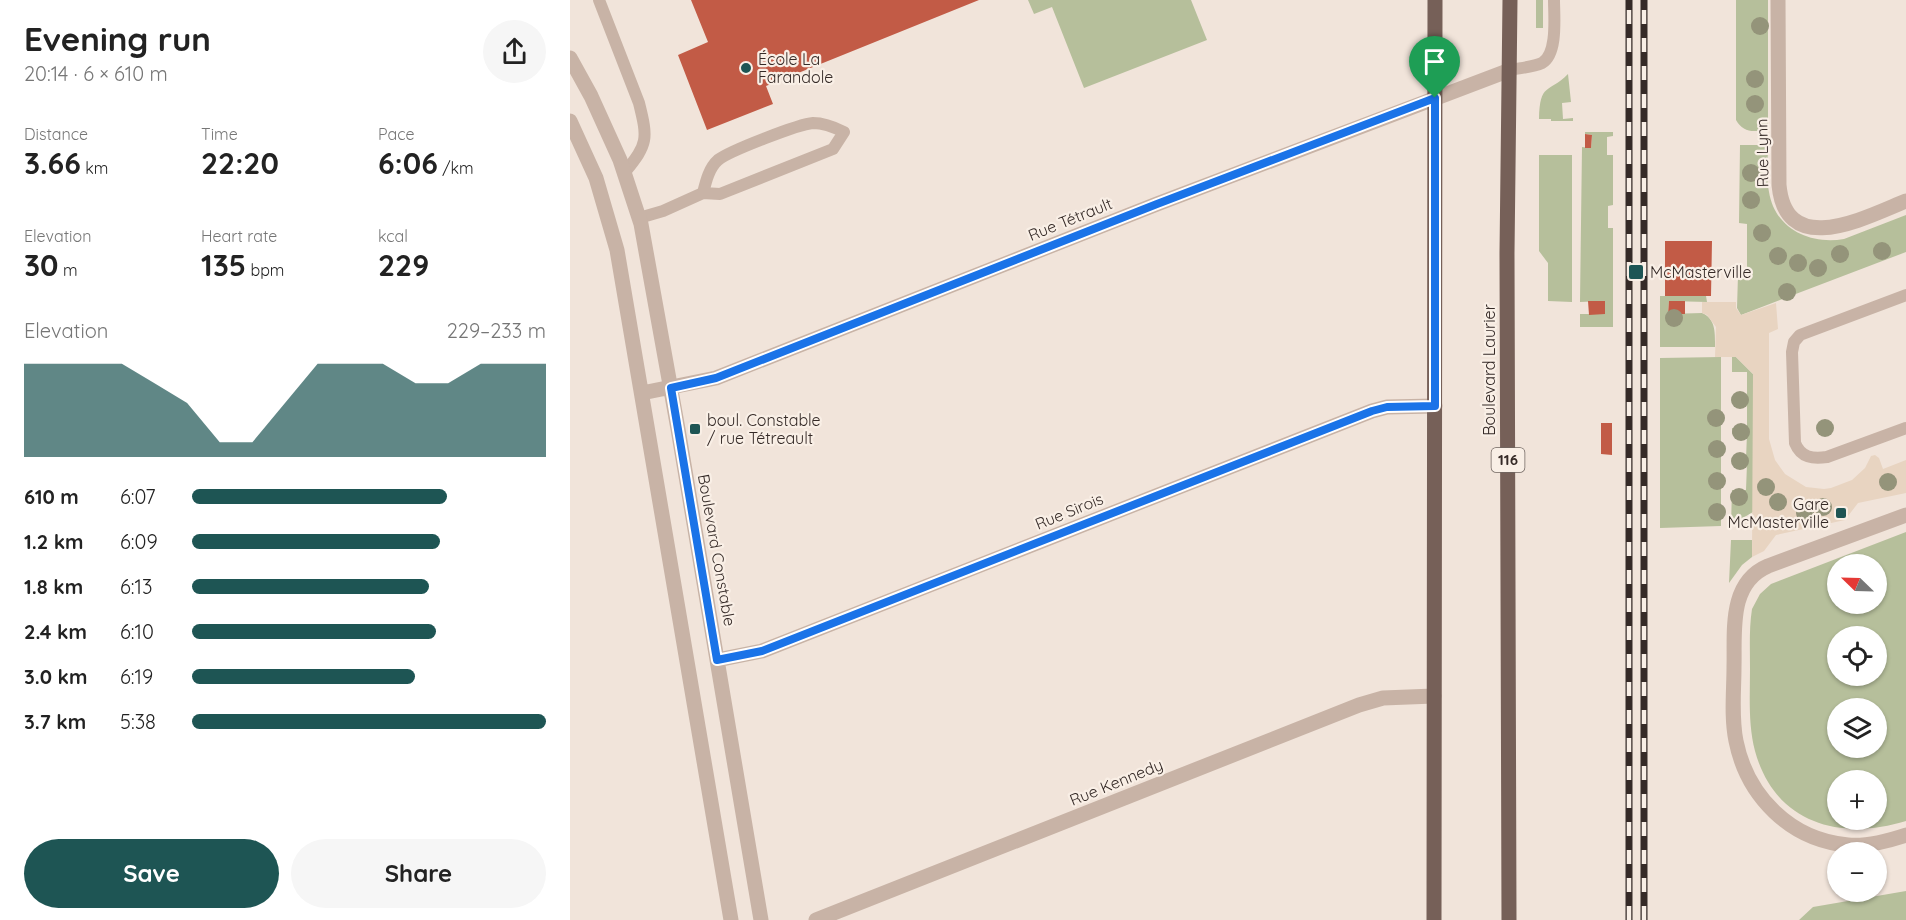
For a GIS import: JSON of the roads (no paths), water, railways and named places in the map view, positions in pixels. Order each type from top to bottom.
[{"type":"main road","points":[[1434,920],[1435,0]]},
{"type":"main road","name":"Boulevard Laurier","points":[[1509,920],[1507,253],[1510,0]]},
{"type":"street","name":"Rue Lynn","points":[[1778,0],[1779,185],[1785,207],[1801,223],[1822,229],[1852,223],[1906,201]]},
{"type":"street","name":"Boulevard Constable","points":[[570,58],[591,96],[625,172],[639,218],[671,388],[760,920]]},
{"type":"street","name":"Rue Tétrault","points":[[642,393],[716,378],[1157,204],[1510,70]]},
{"type":"street","points":[[570,120],[596,178],[610,220],[625,288],[731,920]]},
{"type":"street","name":"Rue Sirois","points":[[717,660],[762,651],[1372,411],[1387,407],[1435,406]]},
{"type":"street","points":[[1906,515],[1768,566],[1750,577],[1744,585],[1736,608],[1733,724],[1741,760],[1756,793],[1788,825],[1825,842],[1850,846],[1872,844],[1906,835]]},
{"type":"street","name":"Rue Kennedy","points":[[816,920],[1359,705],[1383,698],[1434,696]]},
{"type":"lane","points":[[598,0],[639,103],[642,117],[644,141],[642,151],[625,172]]},
{"type":"lane","points":[[1510,70],[1542,63],[1549,57],[1553,38],[1554,0]]},
{"type":"lane","points":[[639,218],[663,211],[703,192],[720,194],[833,149],[844,132],[819,123],[802,125],[719,158],[707,177],[703,192]]},
{"type":"lane","points":[[1906,295],[1800,335],[1794,342],[1792,352],[1795,443],[1803,454],[1816,458],[1827,457],[1906,428]]},
{"type":"railway","points":[[1629,0],[1629,920]]},
{"type":"railway","points":[[1644,0],[1644,920]]},
{"type":"place","name":"École La Farandole","points":[[746,68]]},
{"type":"place","name":"McMasterville","points":[[1636,272]]},
{"type":"place","name":"boul. Constable / rue Tétreault","points":[[695,429]]},
{"type":"place","name":"Gare McMasterville","points":[[1841,513]]}]
